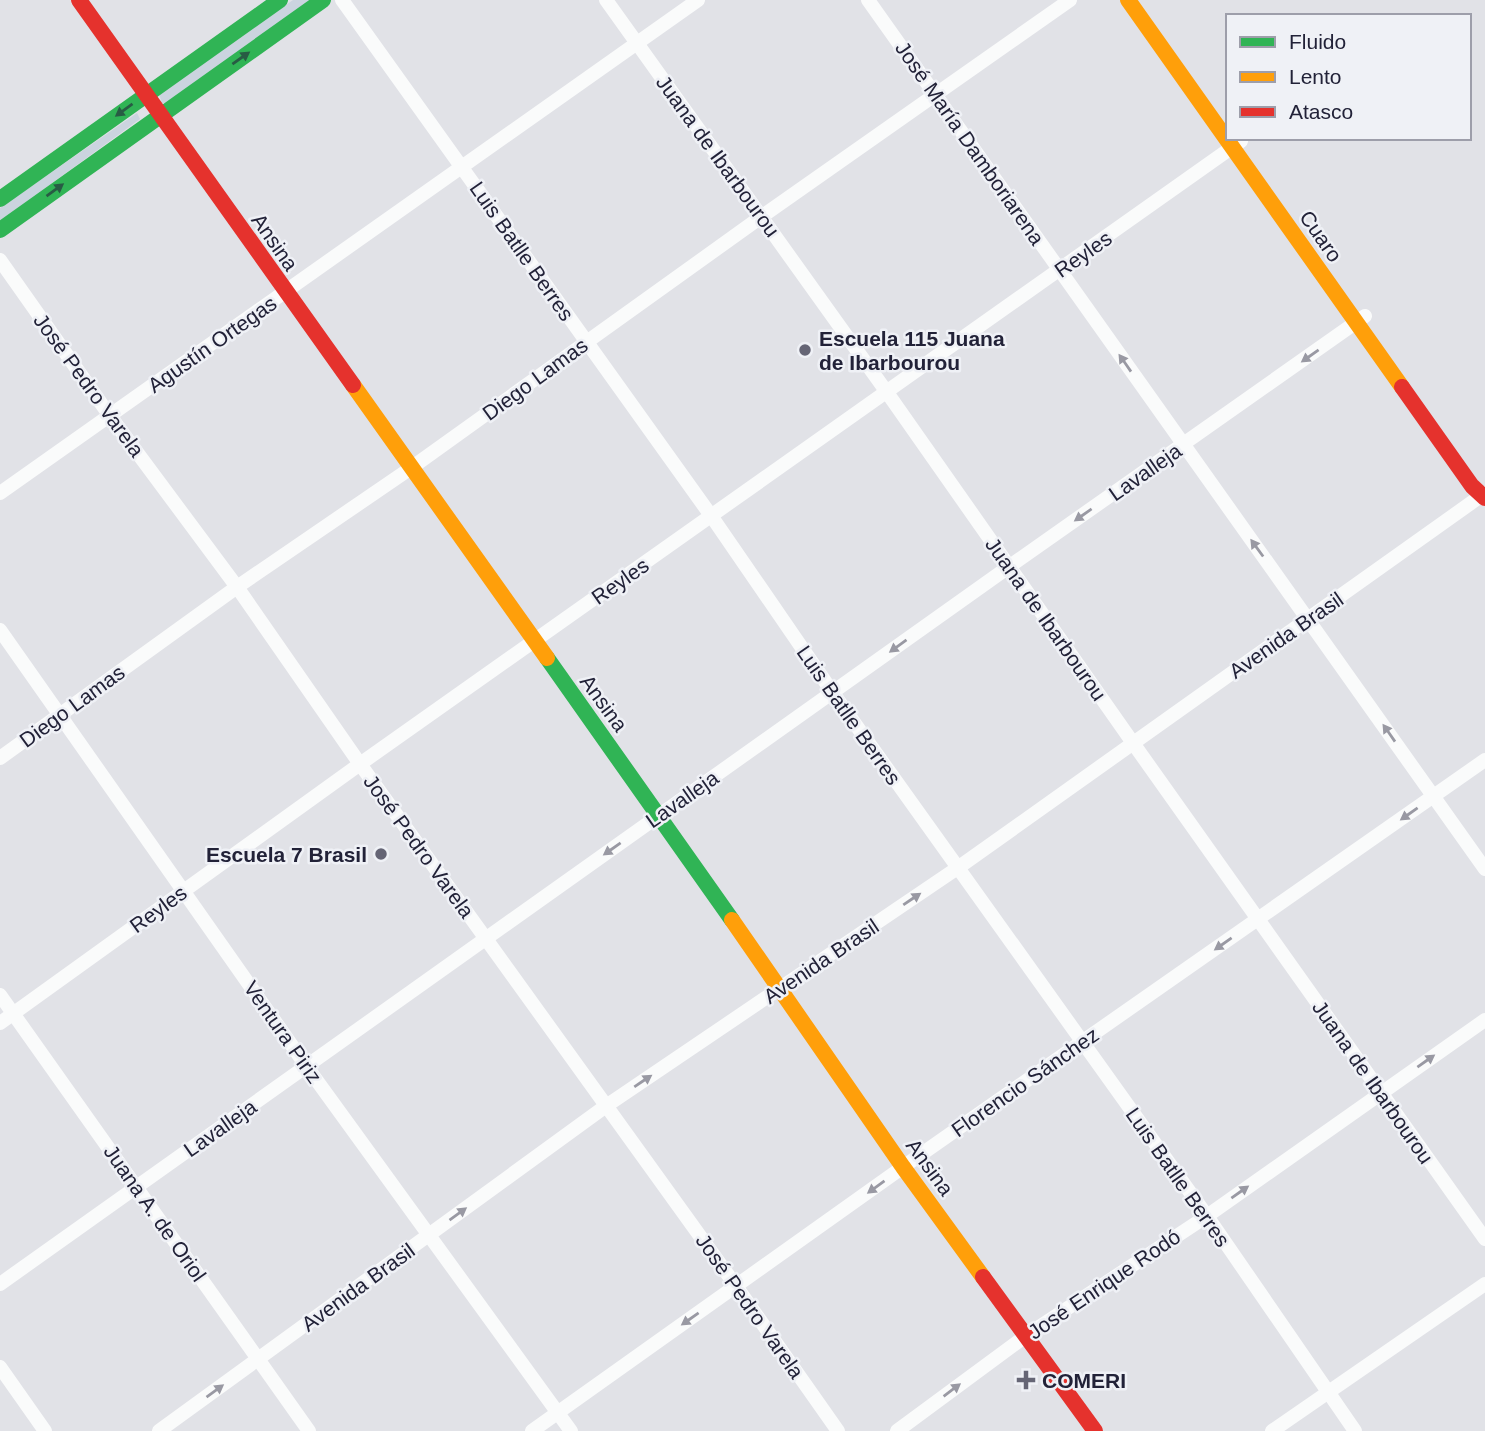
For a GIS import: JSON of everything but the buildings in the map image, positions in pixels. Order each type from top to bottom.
[{"type":"street","name":"Ansina","points":[[79,0],[659,815],[903,1167],[1095,1431]]},
{"type":"street","points":[[0,199],[280,0]]},
{"type":"street","points":[[0,230],[323,0]]},
{"type":"street","name":"Luis Batlle Berres","points":[[342,0],[1207,1216],[1355,1431]]},
{"type":"street","name":"Juana de Ibarbourou","points":[[606,0],[886,391],[1485,1239]]},
{"type":"street","name":"Agustín Ortegas","points":[[0,493],[698,0]]},
{"type":"street","name":"José María Damboriarena","points":[[868,0],[1485,869]]},
{"type":"street","name":"Diego Lamas","points":[[0,758],[237,587],[411,468],[1070,0]]},
{"type":"street","name":"Cuaro","points":[[1128,0],[1226,127]]},
{"type":"street","points":[[1141,0],[1226,119]]},
{"type":"street","name":"Cuaro","points":[[1238,142],[1361,319],[1480,480],[1484,495]]},
{"type":"street","name":"Reyles","points":[[0,1023],[360,764],[1238,142]]},
{"type":"street","name":"José Pedro Varela","points":[[0,260],[110,416],[237,587],[360,764],[838,1431]]},
{"type":"street","name":"Lavalleja","points":[[0,1284],[1361,319]]},
{"type":"street","name":"Avenida Brasil","points":[[159,1431],[606,1106],[959,867],[1484,495]]},
{"type":"street","name":"Ventura Piriz","points":[[0,630],[307,1067],[571,1431]]},
{"type":"street","name":"Florencio Sánchez","points":[[532,1431],[903,1167],[1485,760]]},
{"type":"street","name":"Juana A. de Oriol","points":[[0,995],[309,1431]]},
{"type":"street","name":"José Enrique Rodó","points":[[897,1431],[1027,1335],[1207,1216],[1485,1020]]},
{"type":"street","points":[[1272,1431],[1485,1284]]},
{"type":"street","points":[[0,1367],[45,1431]]},
{"type":"shaded area","points":[[293,0],[312,0],[166,103],[162,103],[159,94]]},
{"type":"shaded area","points":[[137,113],[140,119],[0,221],[0,208]]},
{"type":"traffic: fast","points":[[0,199],[280,0]]},
{"type":"traffic: fast","points":[[0,230],[323,0]]},
{"type":"traffic: fast","points":[[547,658],[732,920]]},
{"type":"traffic: slow","points":[[1128,0],[1226,138]]},
{"type":"traffic: slow","points":[[1227,140],[1402,387]]},
{"type":"traffic: slow","points":[[353,385],[547,658]]},
{"type":"traffic: slow","points":[[732,920],[903,1167],[983,1277]]},
{"type":"traffic: jam","points":[[79,0],[353,385]]},
{"type":"traffic: jam","points":[[1402,387],[1472,486],[1485,498]]},
{"type":"traffic: jam","points":[[983,1277],[1095,1431]]},
{"type":"place","name":"Escuela 115 Juana de Ibarbourou","points":[[805,350]]},
{"type":"place","name":"Escuela 7 Brasil","points":[[381,854]]},
{"type":"place","name":"COMERI","points":[[1026,1380]]}]
